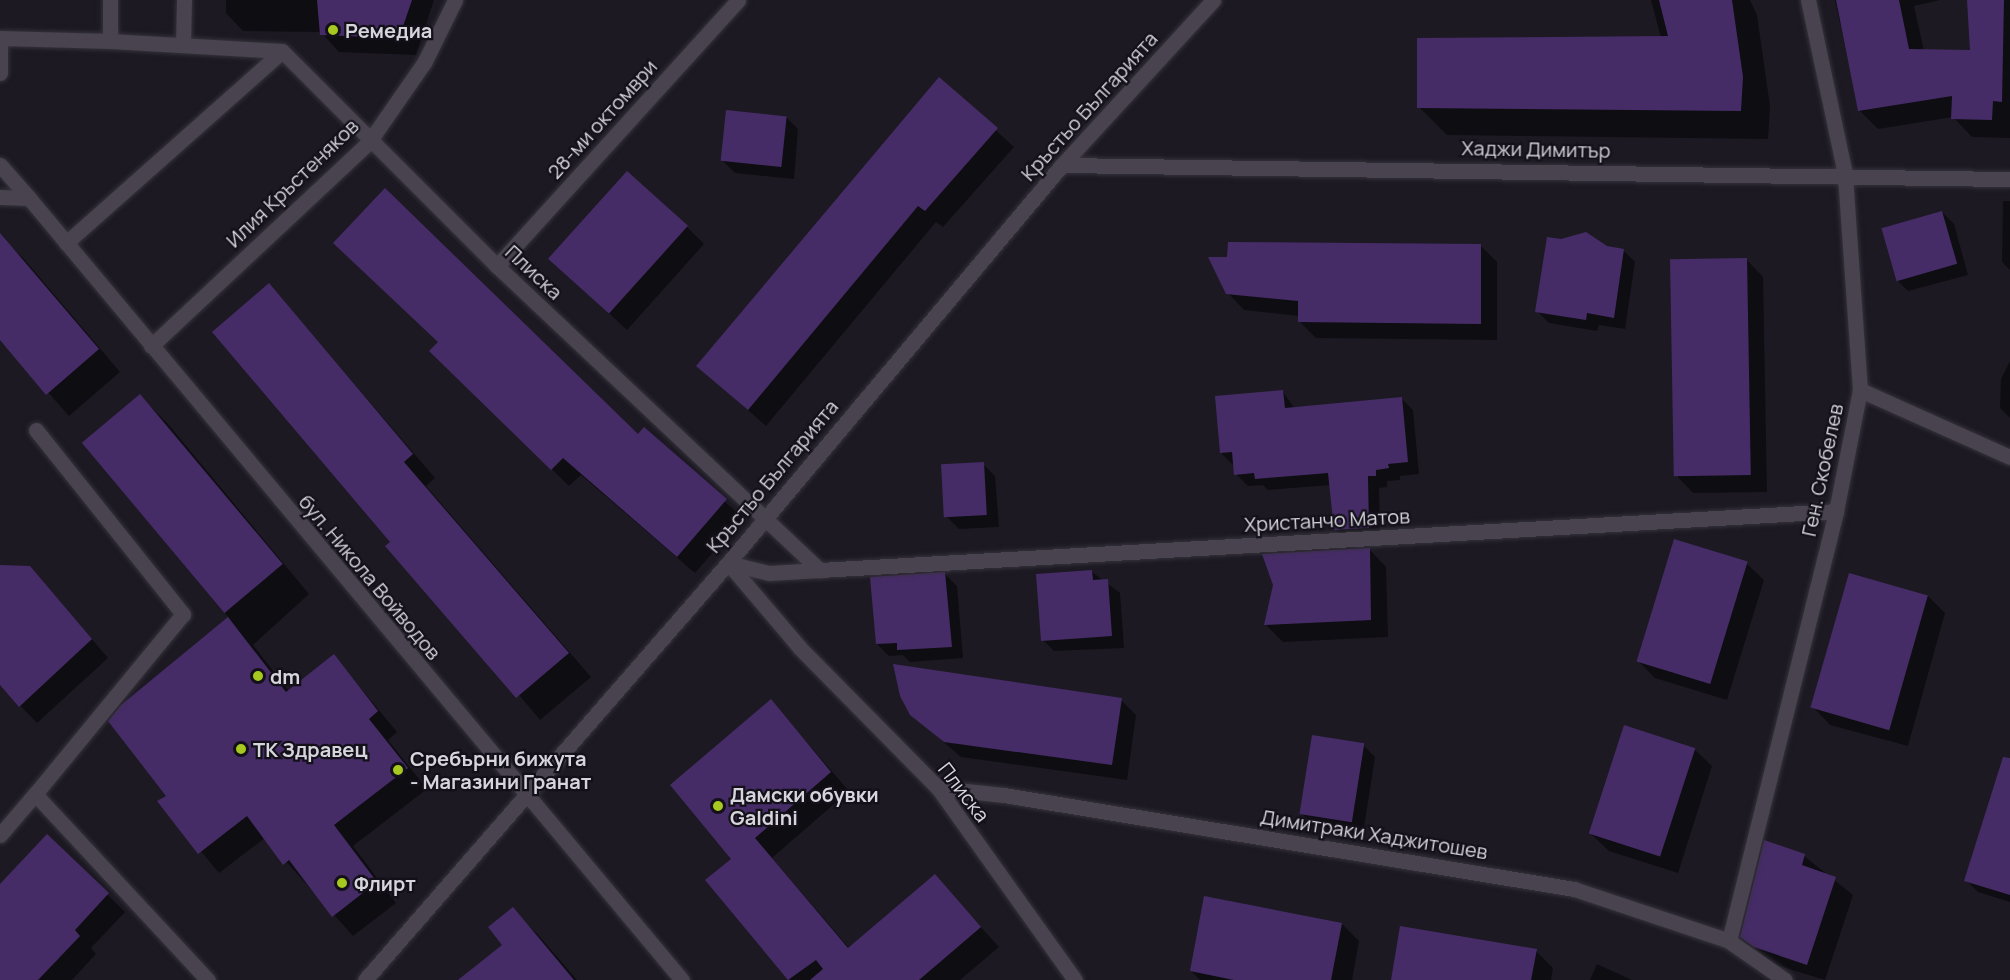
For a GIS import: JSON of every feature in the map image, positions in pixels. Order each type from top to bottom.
[{"type":"street","points":[[110,0],[110,41]]},
{"type":"street","points":[[183,45],[184,0]]},
{"type":"street","name":"Илия Кръстеняков","points":[[151,346],[369,141],[425,61],[455,0]]},
{"type":"street","name":"28-ми октомври","points":[[497,266],[738,0]]},
{"type":"street","name":"Кръстьо Българията","points":[[365,980],[523,794],[728,563],[765,516],[1062,165],[1213,0]]},
{"type":"street","name":"Ген. Скобелев","points":[[1729,941],[1836,511],[1860,390],[1845,174],[1808,0]]},
{"type":"street","points":[[0,73],[1,38],[110,41],[282,51]]},
{"type":"street","points":[[66,243],[282,51]]},
{"type":"street","name":"Плиска","points":[[282,51],[369,141],[497,266],[765,516]]},
{"type":"street","name":"бул. Никола Войводов","points":[[0,165],[523,794],[682,980]]},
{"type":"street","name":"Хаджи Димитър","points":[[1062,165],[1845,174],[2010,179]]},
{"type":"street","points":[[0,197],[29,198]]},
{"type":"street","points":[[1860,390],[2010,457]]},
{"type":"street","points":[[0,835],[183,614],[36,430]]},
{"type":"street","name":"Христанчо Матов","points":[[728,563],[769,573],[1836,511]]},
{"type":"street","points":[[765,516],[820,570]]},
{"type":"street","name":"Плиска","points":[[728,563],[800,648],[938,788],[1075,980]]},
{"type":"street","name":"Димитраки Хаджитошев","points":[[938,788],[1004,795],[1574,889],[1729,941],[1785,980]]},
{"type":"street","points":[[35,794],[208,980]]},
{"type":"building","points":[[317,0],[412,0],[399,38],[320,35]]},
{"type":"building","points":[[1659,0],[1732,0],[1743,77],[1741,111],[1417,108],[1417,38],[1668,36]]},
{"type":"building","points":[[1836,0],[1899,0],[1909,49],[1970,50],[1967,0],[2004,0],[2002,102],[1993,101],[1992,120],[1951,119],[1952,96],[1858,111]]},
{"type":"building","points":[[939,77],[998,128],[925,211],[918,206],[748,410],[696,366]]},
{"type":"building","points":[[726,110],[787,116],[781,167],[721,161]]},
{"type":"building","points":[[627,171],[688,226],[609,314],[548,259]]},
{"type":"building","points":[[385,188],[638,434],[644,427],[727,499],[677,557],[563,458],[551,470],[429,351],[438,342],[333,243]]},
{"type":"building","points":[[1942,211],[1957,264],[1897,281],[1881,228]]},
{"type":"building","points":[[1586,232],[1607,246],[1624,249],[1614,318],[1587,313],[1586,320],[1535,312],[1547,237],[1561,239]]},
{"type":"building","points":[[0,233],[99,349],[46,395],[0,340]]},
{"type":"building","points":[[1228,242],[1481,244],[1481,324],[1298,322],[1298,301],[1226,294],[1208,257],[1227,257]]},
{"type":"building","points":[[1747,258],[1751,475],[1674,476],[1670,259]]},
{"type":"building","points":[[269,283],[413,454],[404,462],[569,653],[516,698],[385,546],[390,542],[212,332]]},
{"type":"building","points":[[1283,390],[1285,408],[1402,397],[1408,462],[1388,464],[1389,468],[1376,470],[1376,476],[1368,476],[1369,528],[1334,530],[1328,473],[1255,479],[1254,473],[1234,475],[1232,452],[1220,453],[1215,396]]},
{"type":"building","points":[[140,394],[283,564],[224,613],[82,443]]},
{"type":"building","points":[[984,462],[987,515],[944,517],[941,464]]},
{"type":"building","points":[[1674,539],[1748,562],[1710,684],[1637,661]]},
{"type":"building","points":[[1370,548],[1371,620],[1264,625],[1273,585],[1262,554]]},
{"type":"building","points":[[0,565],[30,566],[92,639],[19,707],[0,685]]},
{"type":"building","points":[[1092,570],[1093,580],[1108,579],[1112,636],[1041,641],[1036,574]]},
{"type":"building","points":[[945,572],[952,647],[897,650],[897,643],[876,644],[870,577]]},
{"type":"building","points":[[1849,573],[1928,596],[1889,730],[1810,708]]},
{"type":"building","points":[[228,617],[286,692],[334,654],[378,711],[369,719],[408,768],[334,825],[377,882],[332,917],[289,860],[283,865],[247,816],[198,854],[157,801],[166,796],[108,721],[121,705]]},
{"type":"building","points":[[893,664],[1122,698],[1112,765],[944,742],[910,715],[900,696]]},
{"type":"building","points":[[771,699],[831,772],[755,838],[848,948],[935,874],[981,927],[919,980],[810,980],[823,969],[816,960],[788,980],[705,880],[731,859],[670,785]]},
{"type":"building","points":[[1624,725],[1695,748],[1660,857],[1589,833]]},
{"type":"building","points":[[1312,735],[1364,743],[1352,822],[1299,814]]},
{"type":"building","points":[[2003,757],[2010,758],[2010,895],[1964,881]]},
{"type":"building","points":[[47,834],[109,893],[75,930],[80,936],[38,980],[0,980],[0,884]]},
{"type":"building","points":[[1764,840],[1805,854],[1802,865],[1836,877],[1807,965],[1754,947],[1740,937]]},
{"type":"building","points":[[1204,896],[1342,923],[1331,980],[1234,980],[1190,971]]},
{"type":"building","points":[[513,907],[574,980],[458,980],[502,945],[488,927]]},
{"type":"building","points":[[1400,926],[1537,949],[1531,980],[1391,980]]},
{"type":"place","name":"Ремедиа","points":[[333,30]]},
{"type":"place","name":"dm","points":[[258,676]]},
{"type":"place","name":"ТК Здравец","points":[[241,749]]},
{"type":"place","name":"Сребърни бижута - Магазини Гранат","points":[[398,770]]},
{"type":"place","name":"Дамски обувки Galdini","points":[[718,806]]},
{"type":"place","name":"Флирт","points":[[342,883]]}]
